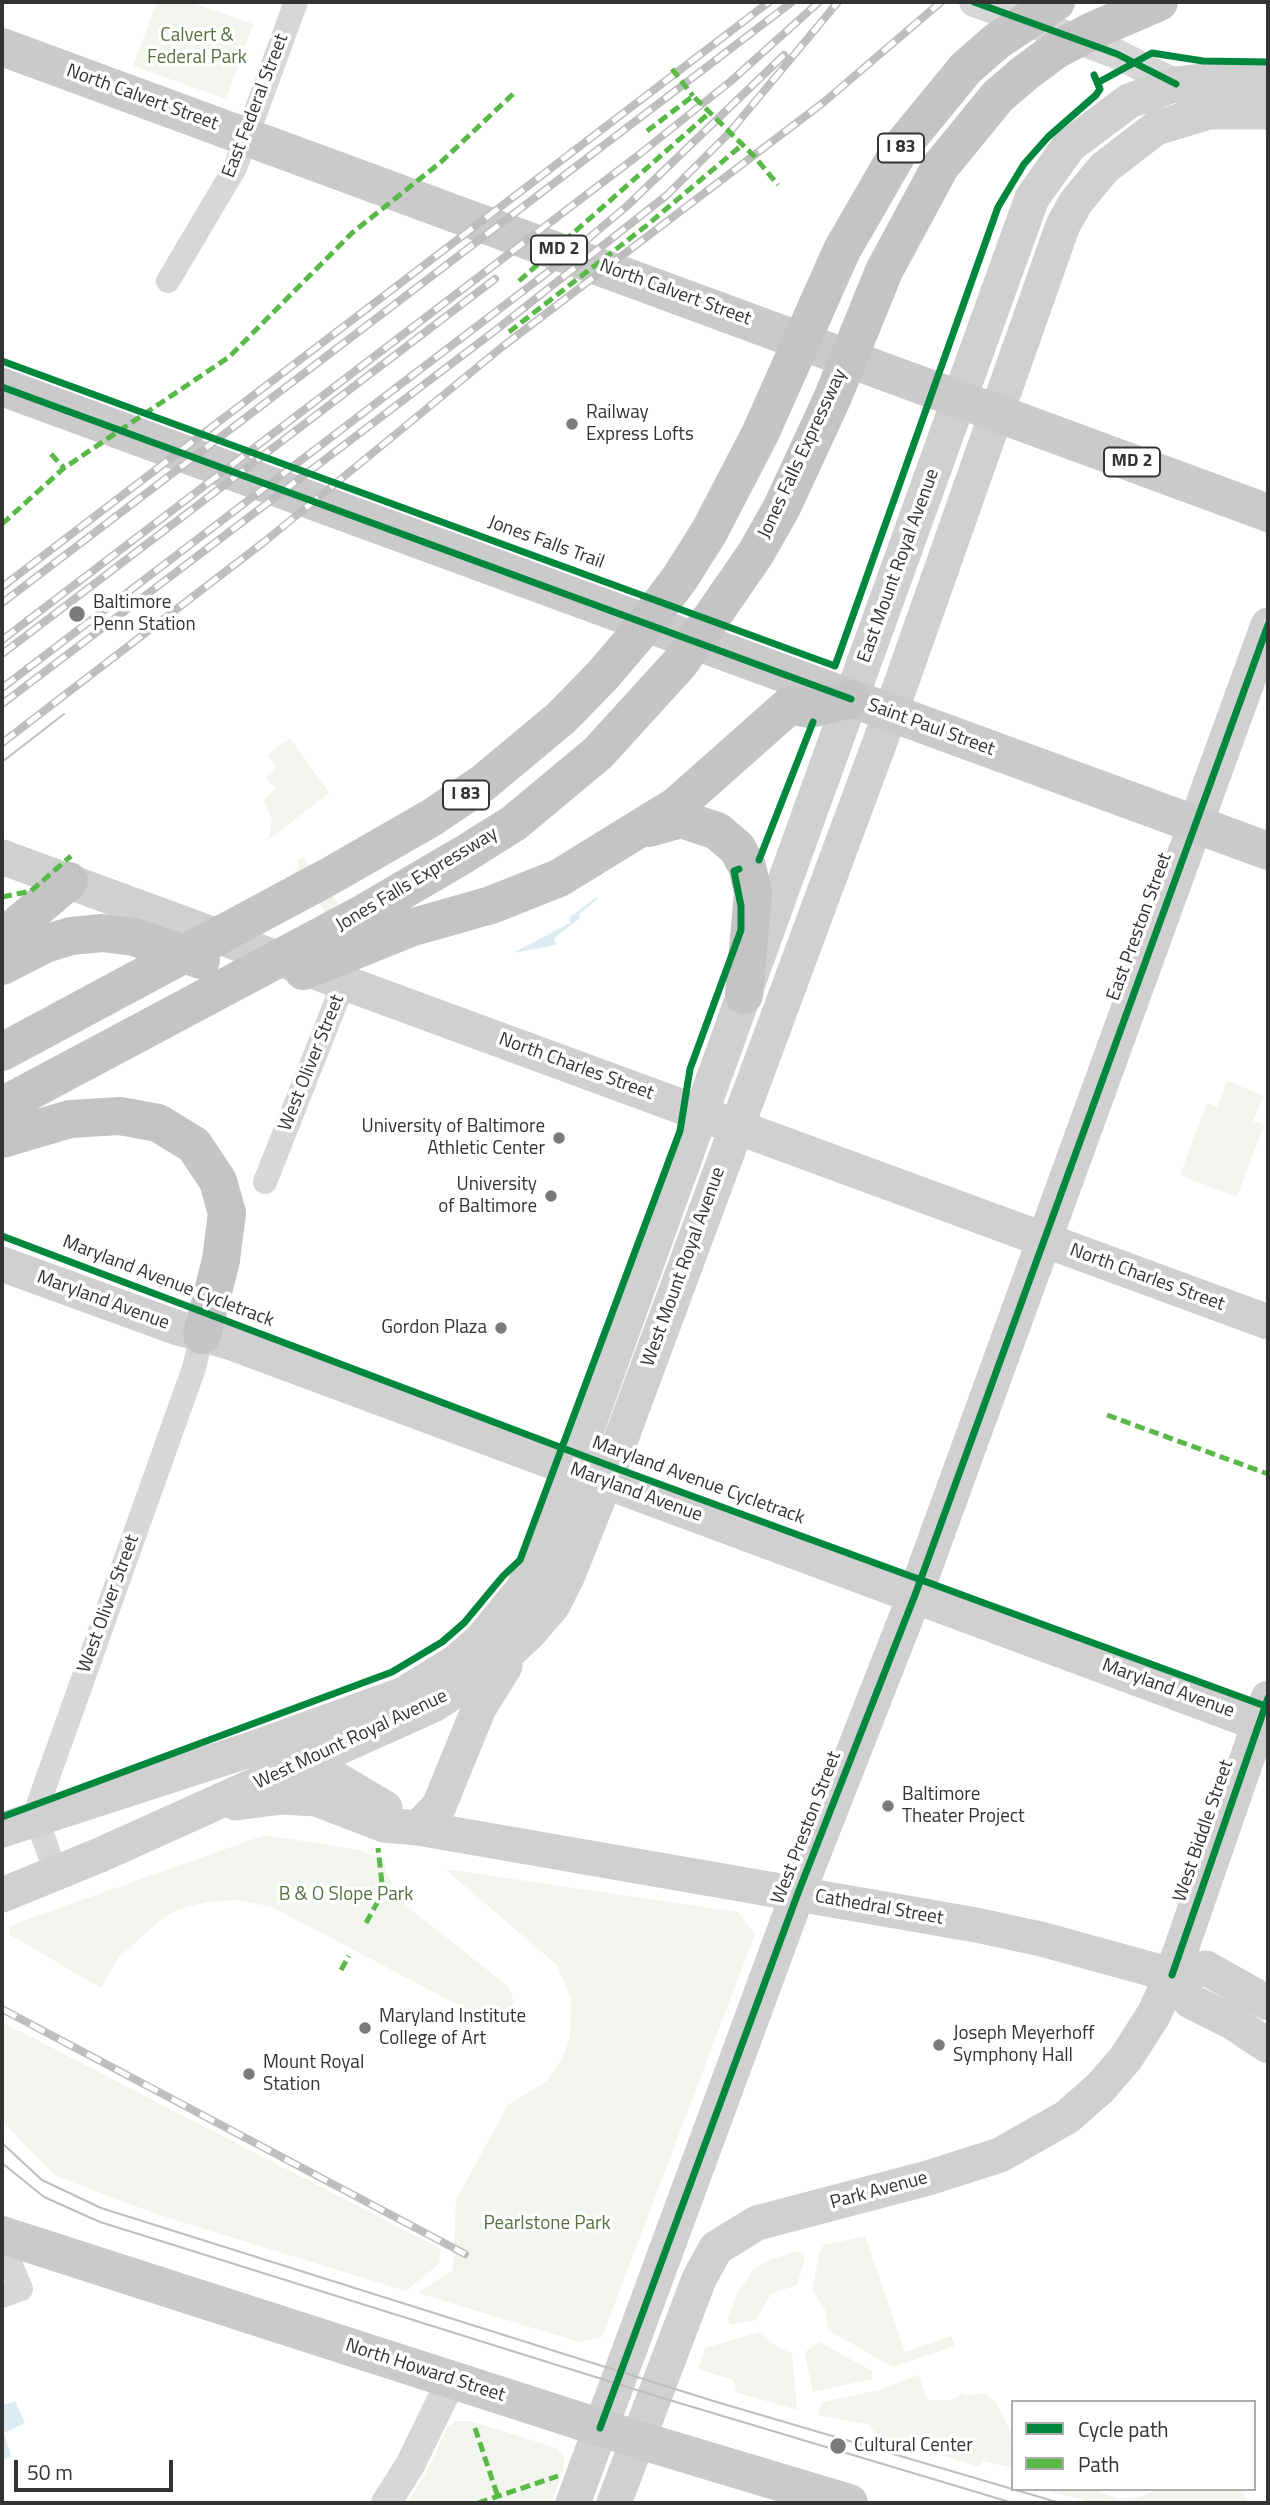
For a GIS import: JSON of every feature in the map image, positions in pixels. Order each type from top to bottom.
[{"type":"highway","name":"I 83","points":[[2,1052],[330,876],[431,818],[483,783],[561,718],[637,635],[680,578],[709,532],[760,434],[842,250],[902,146],[966,68],[996,41],[1056,2]]},
{"type":"highway","name":"Jones Falls Expressway","points":[[2,1105],[98,1057],[364,913],[463,855],[513,823],[598,753],[680,663],[756,553],[782,507],[832,400],[884,271],[940,167],[998,96],[1025,73],[1067,44],[1159,2]]},
{"type":"highway","points":[[98,1057],[364,946],[522,894],[559,878],[676,806],[790,705],[810,709],[851,699]]},
{"type":"highway","points":[[616,844],[662,822],[681,819],[717,831],[737,848],[747,866],[753,893],[744,995]]},
{"type":"highway","points":[[2,938],[69,881]]},
{"type":"highway","points":[[2,966],[45,944],[71,936],[102,933],[134,937],[215,964],[333,979]]},
{"type":"highway","points":[[2,1139],[70,1119],[120,1116],[159,1124],[194,1145],[218,1181],[227,1213],[222,1260],[202,1335]]},
{"type":"main road","name":"North Calvert Street","points":[[2,47],[1268,513]]},
{"type":"main road","name":"East Mount Royal Avenue","points":[[701,1113],[1032,198],[1047,172],[1069,146],[1091,126],[1129,102],[1176,84],[1233,78],[1268,79]]},
{"type":"main road","name":"East Mount Royal Avenue","points":[[736,1126],[891,712],[995,411],[1063,225],[1076,201],[1104,168],[1136,140],[1172,121],[1209,112],[1268,112]]},
{"type":"main road","name":"Saint Paul Street","points":[[2,387],[1268,851]]},
{"type":"main road","name":"East Preston Street","points":[[1043,1241],[1268,625]]},
{"type":"main road","name":"North Charles Street","points":[[2,857],[1268,1322]]},
{"type":"main road","name":"West Mount Royal Avenue","points":[[2,1830],[36,1816],[252,1749],[404,1693],[448,1667],[482,1639],[522,1590],[544,1547],[701,1113]]},
{"type":"main road","name":"West Mount Royal Avenue","points":[[2,1895],[433,1705],[470,1684],[529,1633],[553,1605],[568,1575],[736,1126]]},
{"type":"main road","name":"West Preston Street","points":[[572,2503],[798,1893],[915,1595],[1043,1241]]},
{"type":"main road","name":"Maryland Avenue","points":[[2,1264],[202,1335],[245,1347],[915,1595],[1265,1716]]},
{"type":"main road","points":[[418,1828],[439,1807],[479,1708],[529,1633]]},
{"type":"main road","name":"West Biddle Street","points":[[1172,1975],[1265,1716]]},
{"type":"main road","name":"Cathedral Street","points":[[252,1749],[306,1761],[418,1828]]},
{"type":"main road","name":"Cathedral Street","points":[[205,1806],[282,1797],[316,1799],[384,1825],[418,1828],[798,1893],[1041,1939],[1172,1975]]},
{"type":"main road","points":[[1268,2003],[1206,1968],[1172,1975],[1190,2001],[1232,2022],[1268,2046]]},
{"type":"main road","name":"Park Avenue","points":[[614,2503],[699,2279],[716,2248],[757,2223],[967,2166],[1000,2155],[1045,2132],[1100,2088],[1126,2058],[1154,2014],[1172,1975]]},
{"type":"main road","name":"North Howard Street","points":[[2,2235],[639,2441],[849,2503]]},
{"type":"street","name":"East Federal Street","points":[[168,281],[235,168],[296,2]]},
{"type":"street","points":[[974,2],[1116,54],[1176,84],[1209,112]]},
{"type":"street","name":"West Oliver Street","points":[[265,1182],[333,979]]},
{"type":"street","name":"West Oliver Street","points":[[36,1816],[194,1368],[202,1335]]},
{"type":"street","points":[[36,1816],[56,1873]]},
{"type":"street","points":[[2,2244],[21,2289],[2,2296]]},
{"type":"street","points":[[386,2503],[410,2465],[452,2379]]},
{"type":"green space","name":"Calvert & Federal Park","points":[[157,2],[189,2],[253,24],[226,99],[133,66]]},
{"type":"green space","points":[[290,738],[329,793],[268,840],[272,821],[264,800],[276,789],[266,777],[277,767],[267,755]]},
{"type":"green space","points":[[303,857],[375,953],[349,944],[294,872],[300,867],[297,861]]},
{"type":"green space","points":[[1227,1081],[1264,1096],[1253,1121],[1264,1125],[1237,1197],[1180,1175],[1207,1103],[1217,1107]]},
{"type":"green space","name":"B & O Slope Park","points":[[265,1835],[359,1850],[384,1859],[387,1875],[405,1905],[509,1987],[514,2002],[508,2015],[499,2020],[487,2020],[272,1907],[239,1900],[207,1902],[179,1909],[164,1917],[119,1957],[101,1988],[10,1935],[9,1926]]},
{"type":"green space","name":"Pearlstone Park","points":[[445,1869],[738,1912],[755,1934],[602,2337],[579,2342],[418,2293],[453,2270],[456,2200],[508,2105],[547,2081],[562,2059],[570,2038],[571,1999],[557,1965]]},
{"type":"green space","points":[[2,2022],[441,2249],[439,2264],[406,2291],[156,2214],[56,2176],[2,2121]]},
{"type":"green space","points":[[865,2236],[905,2352],[951,2336],[955,2346],[893,2367],[828,2330],[825,2309],[812,2290],[820,2250],[824,2245]]},
{"type":"green space","points":[[798,2251],[805,2258],[797,2285],[771,2294],[756,2320],[730,2325],[728,2319],[736,2296],[753,2270],[769,2260]]},
{"type":"green space","points":[[760,2332],[778,2348],[792,2353],[797,2410],[735,2392],[733,2380],[698,2369],[705,2348]]},
{"type":"green space","points":[[819,2342],[872,2371],[872,2379],[813,2392],[805,2355],[807,2350]]},
{"type":"green space","points":[[919,2375],[927,2400],[951,2400],[964,2393],[965,2396],[985,2393],[996,2402],[1011,2432],[1011,2468],[983,2461],[980,2467],[935,2453],[933,2449],[875,2433],[869,2425],[817,2415],[822,2402],[879,2390]]},
{"type":"green space","points":[[456,2421],[471,2421],[556,2448],[564,2456],[564,2468],[551,2503],[407,2503],[427,2471],[447,2428]]},
{"type":"green space","points":[[1049,2491],[1098,2491],[1118,2499],[1139,2497],[1154,2491],[1241,2491],[1250,2503],[1094,2503]]},
{"type":"shaded area","points":[[598,898],[579,915],[580,918],[554,938],[556,945],[513,953],[570,923],[569,918]]},
{"type":"shaded area","points":[[15,2401],[25,2423],[4,2433],[11,2456],[2,2461],[2,2406]]},
{"type":"tram line","points":[[2,762],[64,714]]},
{"type":"tram line","points":[[2,2143],[42,2180],[101,2208],[710,2400],[1011,2489]]},
{"type":"tram line","points":[[2,2163],[44,2197],[100,2222],[656,2396],[1013,2503]]},
{"type":"tram line","points":[[1019,2491],[1060,2503]]},
{"type":"railway","points":[[2,587],[769,2]]},
{"type":"railway","points":[[2,603],[792,2]]},
{"type":"railway","points":[[2,640],[636,157],[731,81],[819,2]]},
{"type":"railway","points":[[2,704],[492,333],[667,195],[729,133],[838,2]]},
{"type":"railway","points":[[2,743],[264,542],[502,347],[824,102],[941,2]]},
{"type":"railway","points":[[2,688],[552,269],[627,206],[784,55]]},
{"type":"railway","points":[[2,654],[495,279]]},
{"type":"railway","points":[[2,2009],[465,2254]]},
{"type":"marked path","points":[[672,69],[693,96]]},
{"type":"marked path","points":[[2,524],[64,468],[229,357],[352,233],[441,162],[513,94]]},
{"type":"marked path","points":[[647,131],[693,96],[754,156],[778,185]]},
{"type":"marked path","points":[[519,281],[708,114]]},
{"type":"marked path","points":[[509,332],[646,226],[742,145]]},
{"type":"marked path","points":[[51,454],[64,468]]},
{"type":"marked path","points":[[2,897],[31,891],[71,856]]},
{"type":"marked path","points":[[1107,1415],[1268,1474]]},
{"type":"marked path","points":[[366,1923],[383,1892],[378,1848]]},
{"type":"marked path","points":[[341,1970],[349,1956]]},
{"type":"marked path","points":[[475,2428],[498,2497]]},
{"type":"marked path","points":[[478,2503],[558,2476]]},
{"type":"cycle path","points":[[974,2],[1117,54],[1176,84]]},
{"type":"cycle path","points":[[1099,82],[1152,53],[1203,61],[1268,62]]},
{"type":"cycle path","points":[[835,666],[998,207],[1024,164],[1048,137],[1096,95],[1100,89],[1094,75]]},
{"type":"cycle path","name":"Jones Falls Trail","points":[[2,361],[835,666]]},
{"type":"cycle path","points":[[2,387],[851,699]]},
{"type":"cycle path","points":[[600,2428],[798,1893],[915,1595],[1268,625]]},
{"type":"cycle path","points":[[759,860],[813,722]]},
{"type":"cycle path","points":[[2,1817],[392,1672],[442,1642],[464,1623],[520,1560],[680,1131],[690,1069],[741,930],[741,906],[734,871],[739,869]]},
{"type":"cycle path","name":"Maryland Avenue Cycletrack","points":[[2,1236],[610,1466],[1268,1707]]},
{"type":"cycle path","points":[[1172,1975],[1268,1698]]},
{"type":"place","name":"Railway Express Lofts","points":[[572,424]]},
{"type":"place","name":"Baltimore Penn Station","points":[[77,614]]},
{"type":"place","name":"University of Baltimore Athletic Center","points":[[559,1138]]},
{"type":"place","name":"University of Baltimore","points":[[551,1196]]},
{"type":"place","name":"Gordon Plaza","points":[[501,1328]]},
{"type":"place","name":"Baltimore Theater Project","points":[[888,1806]]},
{"type":"place","name":"Maryland Institute College of Art","points":[[365,2028]]},
{"type":"place","name":"Joseph Meyerhoff Symphony Hall","points":[[939,2045]]},
{"type":"place","name":"Mount Royal Station","points":[[249,2074]]},
{"type":"place","name":"Cultural Center","points":[[838,2446]]}]
